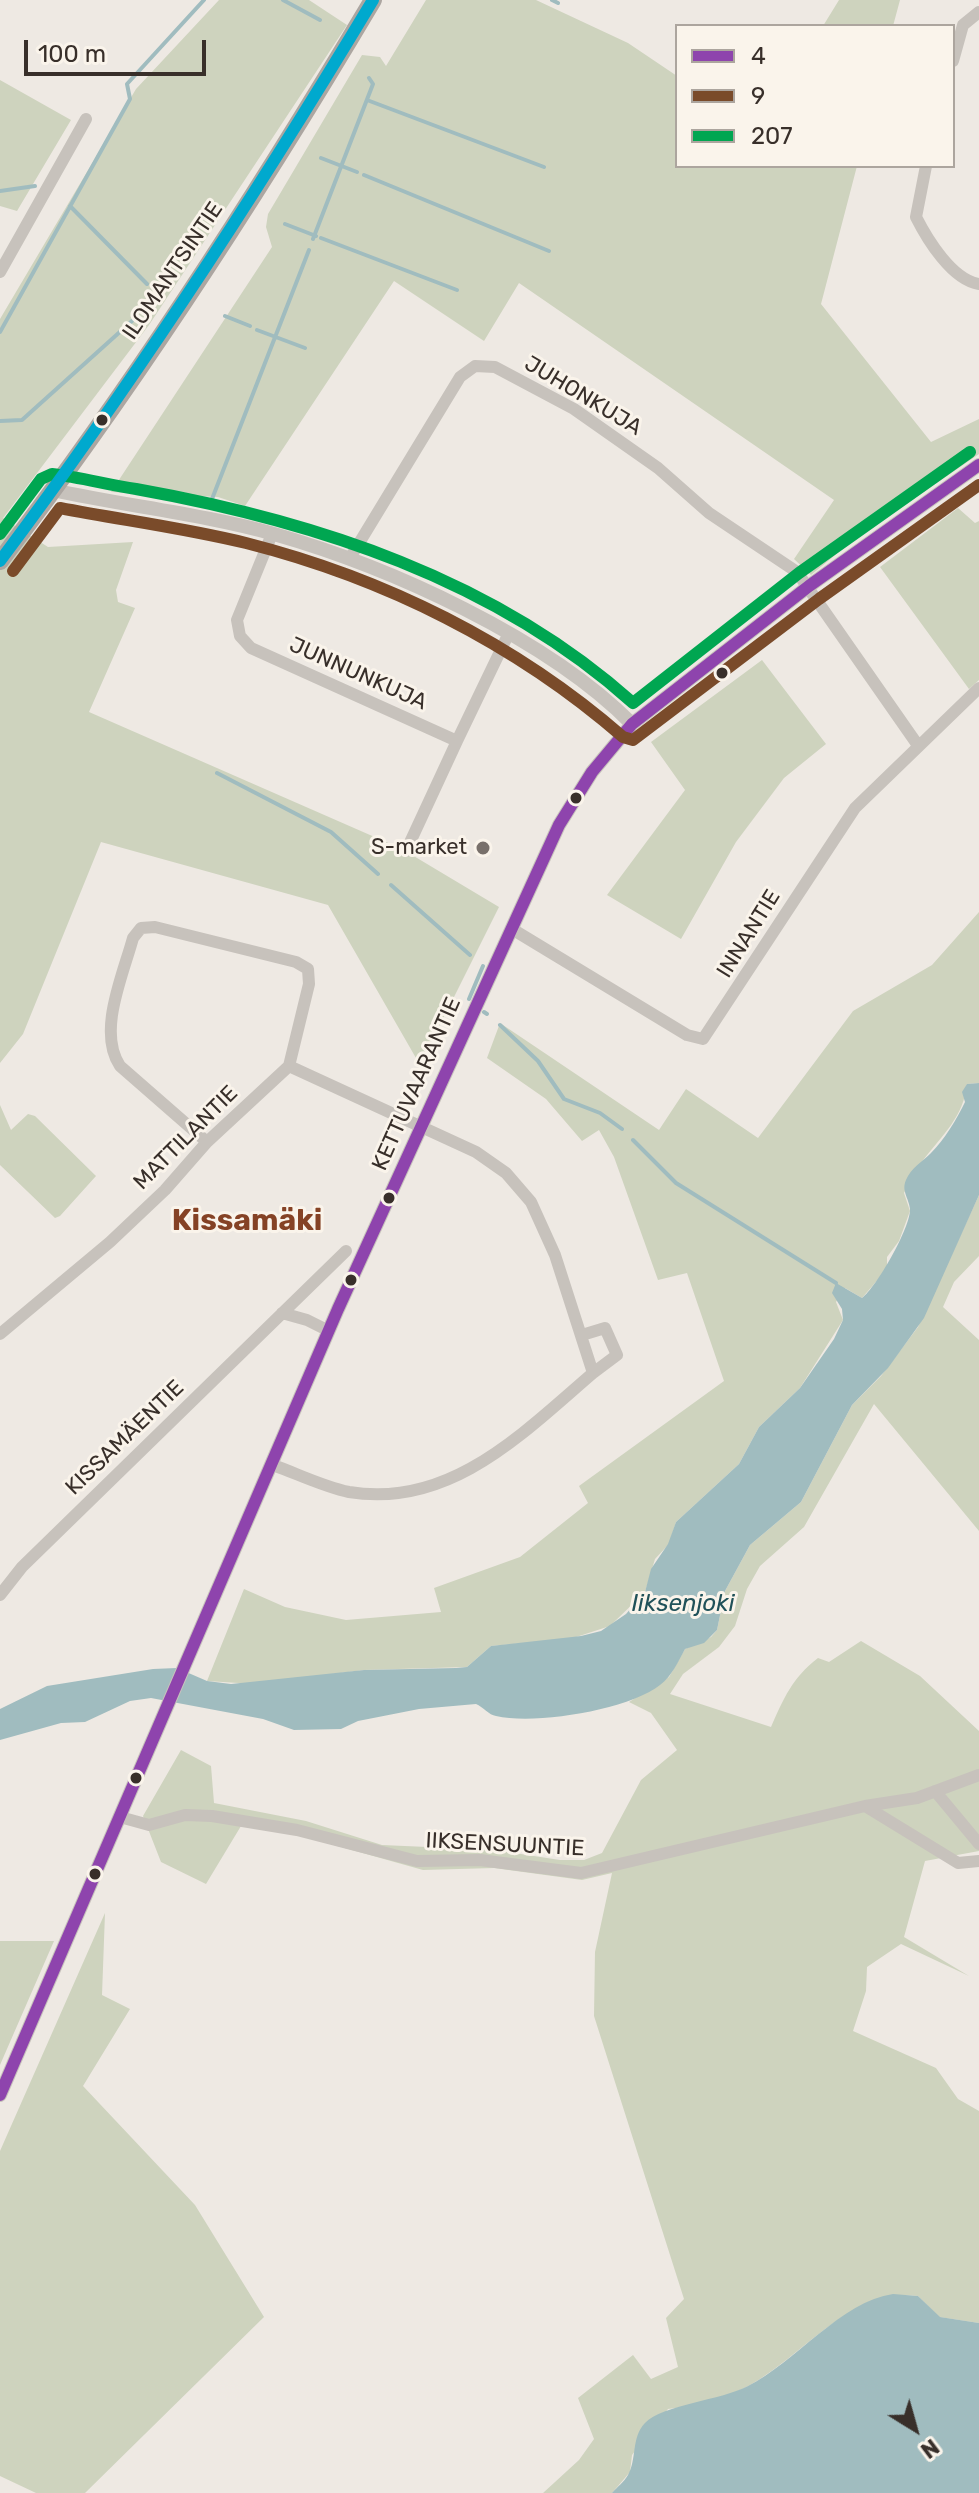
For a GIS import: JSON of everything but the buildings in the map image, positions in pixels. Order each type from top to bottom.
[{"type":"main road","name":"ILOMANTSINTIE","points":[[0,561],[53,490],[286,146],[373,0]]},
{"type":"street","points":[[955,54],[963,25],[979,12]]},
{"type":"street","points":[[0,272],[86,119]]},
{"type":"street","points":[[926,168],[916,217],[956,273],[969,283],[979,284]]},
{"type":"street","name":"JUHONKUJA","points":[[350,558],[460,377],[475,366],[495,367],[574,409],[658,468],[709,513],[797,572],[917,744]]},
{"type":"street","name":"KETTUVAARANTIE","points":[[0,2095],[329,1331],[559,825],[592,772],[632,724],[809,586],[979,465]]},
{"type":"street","points":[[53,490],[272,534],[350,558],[508,635],[583,680],[632,724]]},
{"type":"street","name":"JUNNUNKUJA","points":[[272,534],[237,620],[240,636],[251,648],[457,741]]},
{"type":"street","points":[[406,851],[508,635]]},
{"type":"street","name":"INNANTIE","points":[[512,929],[687,1035],[703,1039],[855,808],[917,744],[979,688]]},
{"type":"street","points":[[207,1142],[120,1066],[110,1052],[109,1032],[129,951],[133,938],[141,928],[155,927],[296,962],[308,969],[309,984],[289,1066],[476,1152],[506,1173],[531,1202],[555,1255],[593,1373]]},
{"type":"street","name":"MATTILANTIE","points":[[0,1334],[110,1242],[165,1190],[207,1142],[289,1066]]},
{"type":"street","name":"KISSAMÄENTIE","points":[[0,1595],[22,1567],[346,1251]]},
{"type":"street","points":[[282,1313],[307,1320],[329,1331]]},
{"type":"street","points":[[273,1465],[349,1492],[404,1492],[466,1473],[493,1456],[617,1355],[605,1328],[582,1335]]},
{"type":"street","name":"IIKSENSUUNTIE","points":[[120,1817],[149,1825],[185,1815],[212,1816],[297,1830],[417,1861],[480,1860],[581,1873],[935,1791],[979,1775]]},
{"type":"street","points":[[935,1791],[979,1844]]},
{"type":"street","points":[[865,1806],[958,1863],[979,1861]]},
{"type":"green space","points":[[219,0],[309,0],[347,25],[149,325],[3,518],[48,547],[133,542],[116,590],[118,602],[135,608],[89,712],[402,849],[499,907],[420,1065],[328,905],[101,842],[23,1034],[0,1063],[0,319],[136,89]]},
{"type":"green space","points":[[426,0],[536,0],[628,43],[675,75],[675,168],[856,168],[821,304],[931,442],[979,419],[979,454],[851,542],[811,575],[794,559],[834,500],[519,283],[484,341],[394,281],[245,506],[218,497],[111,492],[272,247],[266,227],[268,214],[362,55],[380,57],[386,66]]},
{"type":"green space","points":[[839,0],[900,0],[894,24],[824,24]]},
{"type":"green space","points":[[0,80],[71,120],[17,211],[0,206]]},
{"type":"green space","points":[[958,508],[975,523],[979,521],[979,680],[969,689],[880,567]]},
{"type":"green space","points":[[762,660],[826,744],[784,778],[736,842],[681,939],[607,895],[685,790],[651,742]]},
{"type":"green space","points":[[979,912],[979,1083],[967,1084],[957,1116],[921,1163],[904,1193],[910,1211],[899,1241],[887,1257],[887,1269],[862,1298],[845,1288],[836,1302],[843,1320],[800,1388],[759,1427],[739,1464],[676,1522],[669,1544],[655,1559],[645,1592],[610,1626],[570,1639],[491,1646],[467,1667],[364,1670],[254,1684],[207,1681],[244,1589],[285,1607],[346,1620],[441,1612],[434,1588],[520,1557],[588,1503],[579,1486],[724,1381],[687,1273],[658,1280],[614,1157],[599,1130],[582,1141],[546,1099],[487,1058],[500,1023],[659,1130],[686,1089],[758,1138],[853,1011],[932,965]]},
{"type":"green space","points":[[0,1105],[11,1130],[28,1114],[35,1116],[96,1176],[60,1216],[55,1218],[0,1165]]},
{"type":"green space","points":[[979,1195],[979,1256],[954,1282],[943,1307],[979,1340],[979,1531],[874,1404],[804,1527],[760,1566],[747,1589],[735,1626],[719,1647],[683,1674],[670,1694],[771,1727],[790,1689],[809,1666],[818,1658],[829,1662],[861,1641],[920,1676],[979,1731],[979,1851],[925,1861],[904,1937],[969,1976],[901,1944],[867,1967],[866,1991],[853,2031],[936,2068],[958,2099],[979,2111],[979,2323],[939,2317],[918,2296],[894,2296],[872,2302],[850,2312],[750,2385],[710,2401],[668,2409],[632,2455],[630,2472],[612,2493],[543,2493],[579,2460],[594,2439],[578,2398],[633,2355],[651,2379],[678,2367],[666,2318],[684,2299],[594,2016],[595,1952],[612,1873],[582,1880],[494,1868],[423,1870],[302,1836],[241,1826],[206,1884],[161,1862],[143,1816],[181,1750],[211,1766],[214,1803],[306,1821],[382,1845],[495,1850],[560,1860],[584,1860],[602,1853],[641,1780],[677,1750],[651,1713],[629,1702],[669,1677],[685,1649],[711,1637],[717,1630],[725,1591],[750,1545],[801,1502],[852,1405],[881,1376],[918,1327]]},
{"type":"green space","points":[[105,1913],[102,1995],[130,2009],[83,2086],[195,2205],[264,2317],[85,2493],[36,2493],[0,2476],[0,2151]]},
{"type":"green space","points":[[0,1941],[54,1941],[0,2065]]},
{"type":"water","name":"Iiksenjoki","points":[[979,1083],[979,1195],[924,1318],[888,1368],[852,1405],[801,1502],[750,1545],[725,1591],[717,1630],[704,1643],[685,1649],[660,1685],[626,1702],[557,1717],[496,1716],[476,1704],[419,1709],[358,1721],[341,1729],[294,1730],[263,1719],[151,1698],[130,1701],[85,1722],[61,1723],[0,1740],[0,1709],[47,1686],[153,1669],[177,1668],[207,1681],[231,1684],[364,1670],[467,1667],[491,1646],[601,1631],[626,1614],[645,1592],[651,1569],[668,1544],[676,1522],[739,1464],[759,1427],[800,1388],[834,1339],[843,1320],[842,1309],[832,1293],[836,1283],[862,1298],[876,1282],[909,1218],[910,1209],[904,1188],[908,1176],[950,1129],[965,1102],[962,1092],[967,1084]]},
{"type":"water","points":[[893,2294],[918,2296],[940,2317],[979,2323],[979,2493],[612,2493],[628,2475],[638,2435],[653,2417],[748,2386],[855,2308]]},
{"type":"waterway","points":[[0,332],[130,99],[127,84],[204,0]]},
{"type":"waterway","points":[[283,0],[320,20]]},
{"type":"waterway","points":[[552,0],[558,3]]},
{"type":"waterway","points":[[313,239],[373,84],[369,78]]},
{"type":"waterway","points":[[367,100],[544,167]]},
{"type":"waterway","points":[[321,158],[357,172]]},
{"type":"waterway","points":[[364,175],[549,251]]},
{"type":"waterway","points":[[0,191],[35,186]]},
{"type":"waterway","points":[[70,206],[147,284]]},
{"type":"waterway","points":[[285,224],[316,236]]},
{"type":"waterway","points":[[321,238],[457,290]]},
{"type":"waterway","points":[[212,499],[309,250]]},
{"type":"waterway","points":[[225,316],[250,326]]},
{"type":"waterway","points":[[0,421],[22,420],[132,321]]},
{"type":"waterway","points":[[257,330],[305,348]]},
{"type":"waterway","points":[[217,773],[331,832],[378,874]]},
{"type":"waterway","points":[[391,885],[470,955]]},
{"type":"waterway","points":[[469,999],[483,966]]},
{"type":"waterway","points":[[500,1025],[538,1061],[564,1099],[600,1113],[622,1129]]},
{"type":"waterway","points":[[633,1140],[676,1183],[836,1283]]},
{"type":"transit line","points":[[0,561],[99,425],[194,285],[373,0]]},
{"type":"transit line","name":"207","points":[[0,534],[41,479],[52,474],[203,502],[270,518],[336,538],[462,589],[522,622],[579,660],[633,703],[799,573],[970,452]]},
{"type":"transit line","name":"4","points":[[0,2095],[338,1309],[559,825],[592,772],[632,724],[809,586],[979,465]]},
{"type":"transit line","name":"9","points":[[13,571],[60,508],[246,543],[348,575],[446,618],[538,672],[623,737],[633,740],[819,599],[979,485]]},
{"type":"place","name":"S-market","points":[[483,848]]},
{"type":"district","name":"Kissamäki","points":[[247,1221]]}]
